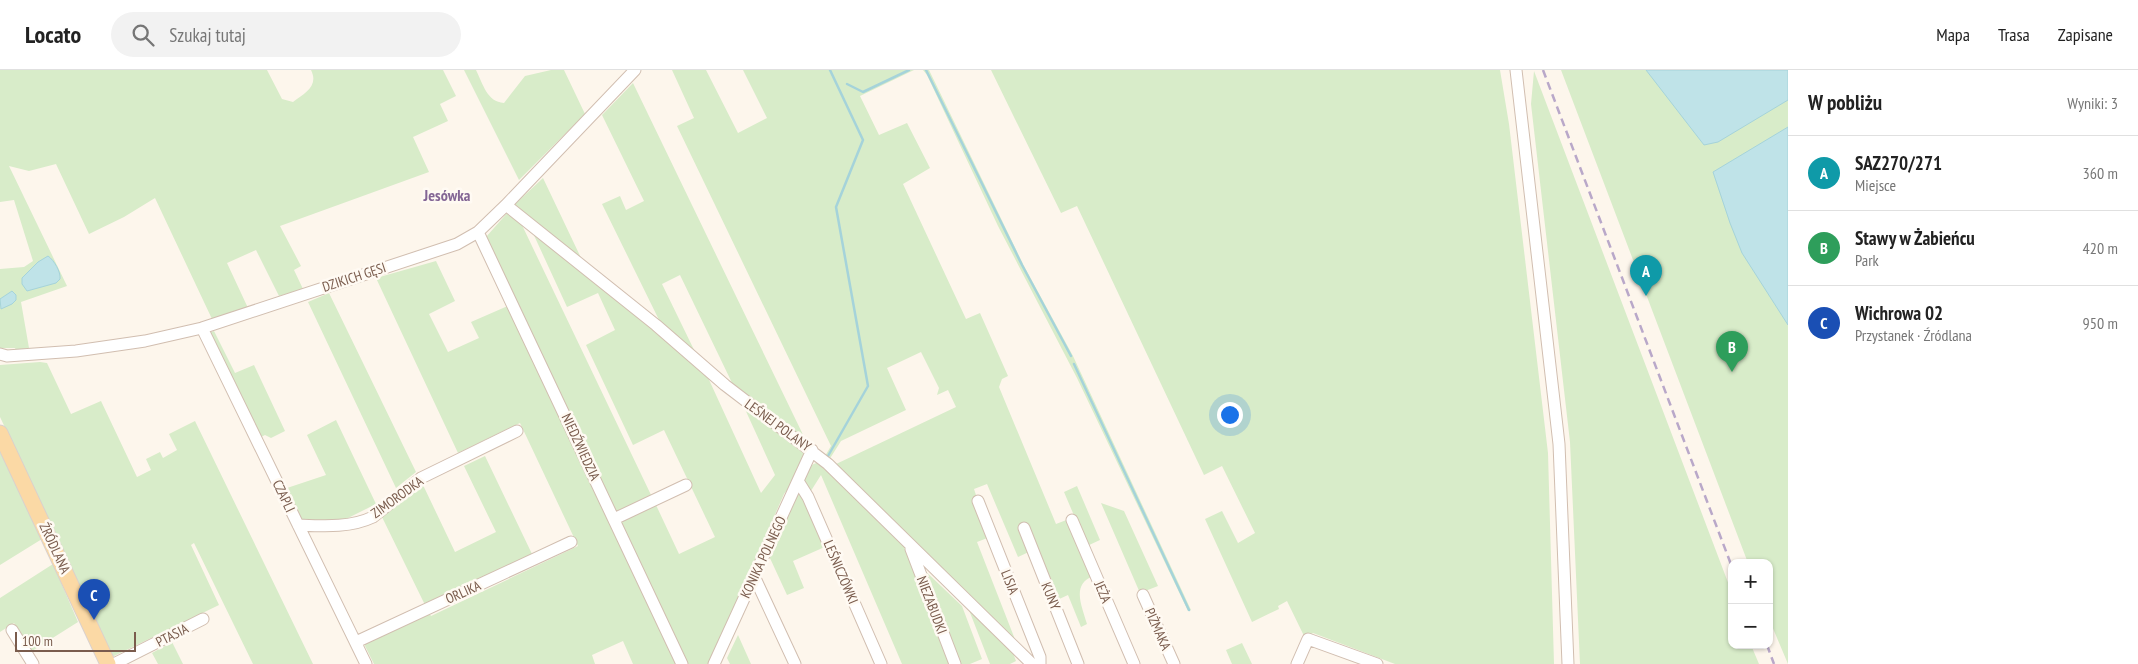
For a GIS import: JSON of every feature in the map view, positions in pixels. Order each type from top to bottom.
[{"type":"main road","name":"ŹRÓDLANA","points":[[0,433],[108,664]]},
{"type":"street","name":"DZIKICH GĘSI","points":[[2,356],[76,351],[145,341],[202,328],[457,244],[478,232],[506,205],[635,70]]},
{"type":"street","points":[[1516,70],[1559,444],[1568,664]]},
{"type":"street","name":"LEŚNEJ POLANY","points":[[506,205],[656,325],[748,404],[812,450],[1032,664]]},
{"type":"street","name":"NIEDŹWIEDZIA","points":[[478,232],[682,664]]},
{"type":"street","name":"CZAPLI","points":[[202,328],[366,664]]},
{"type":"street","name":"ZIMORODKA","points":[[298,525],[352,524],[364,521],[373,517],[421,478],[517,431]]},
{"type":"street","name":"KONIKA POLNEGO","points":[[714,664],[812,450]]},
{"type":"street","name":"LEŚNICZÓWKI","points":[[798,481],[808,497],[881,664]]},
{"type":"street","points":[[614,519],[686,485]]},
{"type":"street","name":"LISIA","points":[[978,501],[1040,657],[1040,664]]},
{"type":"street","name":"JEŻA","points":[[1072,520],[1134,664]]},
{"type":"street","name":"KUNY","points":[[1024,528],[1078,664]]},
{"type":"street","name":"ORLIKA","points":[[356,642],[571,542]]},
{"type":"street","name":"NIEZABUDKI","points":[[910,545],[955,664]]},
{"type":"street","points":[[754,576],[795,664]]},
{"type":"street","name":"PIŻMAKA","points":[[1143,594],[1174,664]]},
{"type":"street","name":"PTASIA","points":[[114,664],[203,619]]},
{"type":"street","points":[[12,630],[33,664]]},
{"type":"street","points":[[1297,664],[1308,639],[1377,664]]},
{"type":"street","points":[[1016,648],[1021,664]]},
{"type":"green space","points":[[0,70],[267,70],[282,99],[293,102],[310,89],[313,80],[311,70],[443,70],[456,96],[440,104],[448,121],[413,137],[429,172],[280,226],[301,266],[294,270],[303,289],[279,296],[256,250],[227,263],[248,308],[212,319],[155,198],[124,217],[89,234],[56,164],[29,171],[9,166],[67,286],[21,302],[29,348],[16,350],[15,348],[0,348],[0,269],[24,267],[33,261],[14,200],[0,202]]},
{"type":"green space","points":[[464,70],[476,70],[490,96],[498,102],[504,103],[525,76],[551,70],[564,70],[585,114],[519,180]]},
{"type":"green space","points":[[672,70],[706,70],[738,133],[767,118],[743,70],[914,70],[860,96],[879,135],[907,123],[930,168],[903,184],[966,319],[980,313],[1008,376],[1002,379],[999,387],[1056,524],[1069,519],[1093,576],[1086,580],[1080,590],[1081,603],[1087,624],[1081,627],[1068,595],[1055,601],[1031,551],[1018,557],[987,484],[974,489],[990,537],[977,542],[1016,642],[834,465],[956,407],[948,390],[937,395],[939,388],[921,352],[887,368],[906,410],[841,441],[829,460],[825,456],[831,446],[677,126],[694,118]]},
{"type":"green space","points":[[923,70],[929,70],[1024,266],[1073,356],[1191,610],[1188,611],[1077,378],[998,226]]},
{"type":"green space","points":[[991,70],[1500,70],[1509,124],[1548,453],[1554,664],[1395,664],[1313,633],[1305,638],[1287,601],[1278,606],[1279,609],[1252,622],[1205,519],[1222,511],[1238,543],[1255,533],[1222,466],[1204,475],[1077,206],[1061,213]]},
{"type":"green space","points":[[1561,70],[1788,70],[1788,664],[1773,628],[1773,559],[1746,559]]},
{"type":"green space","points":[[1534,71],[1728,582],[1728,649],[1753,649],[1759,664],[1580,664],[1570,442],[1531,104]]},
{"type":"green space","points":[[633,83],[807,443],[734,387],[680,275],[662,284],[697,356],[661,324],[602,204],[620,196],[626,210],[644,201],[602,115]]},
{"type":"green space","points":[[543,178],[582,260],[513,206]]},
{"type":"green space","points":[[509,211],[521,223],[652,497],[619,512],[616,512],[486,237]]},
{"type":"green space","points":[[532,231],[705,371],[761,493],[775,475],[744,407],[804,449],[801,467],[784,494],[709,664],[685,664],[620,521],[656,505],[679,554],[715,537],[664,430],[633,445],[586,345],[615,330],[598,293],[567,307]]},
{"type":"green space","points":[[436,261],[455,301],[429,314],[448,352],[479,338],[471,322],[510,305],[680,664],[633,664],[623,641],[592,655],[595,664],[374,664],[363,642],[428,611],[431,616],[578,546],[520,423],[458,453],[376,278]]},
{"type":"green space","points":[[329,293],[416,472],[396,488],[308,302]]},
{"type":"green space","points":[[214,331],[235,373],[254,365],[285,431],[271,438],[265,435],[259,438],[209,333]]},
{"type":"green space","points":[[47,363],[71,414],[101,401],[137,477],[151,470],[146,459],[160,452],[163,458],[177,450],[169,434],[195,421],[313,664],[253,664],[194,543],[191,545],[219,605],[112,657],[96,619],[0,417],[0,365]]},
{"type":"green space","points":[[336,420],[376,504],[348,518],[349,520],[302,522],[284,489],[326,475],[307,435]]},
{"type":"green space","points":[[0,452],[42,539],[0,565]]},
{"type":"green space","points":[[485,456],[532,554],[425,605],[382,517],[423,485],[455,552],[496,532],[464,466]]},
{"type":"green space","points":[[821,462],[906,548],[952,664],[902,664],[821,475],[809,494],[804,483],[808,468]]},
{"type":"green space","points":[[1077,486],[1100,540],[1087,546],[1064,492]]},
{"type":"green space","points":[[800,490],[827,546],[793,561],[804,588],[787,595],[769,556]]},
{"type":"green space","points":[[1101,503],[1124,511],[1158,586],[1140,593]]},
{"type":"green space","points":[[53,564],[78,622],[32,651],[14,623],[0,632],[0,598]]},
{"type":"green space","points":[[920,566],[962,606],[982,659],[970,664],[958,664]]},
{"type":"green space","points":[[969,610],[1010,645],[1016,661],[1010,664],[990,664]]},
{"type":"green space","points":[[738,635],[751,664],[730,664],[727,658]]},
{"type":"green space","points":[[172,642],[183,664],[158,664],[152,653]]},
{"type":"green space","points":[[1242,643],[1252,664],[1232,664],[1226,650]]},
{"type":"water","points":[[1646,70],[1788,70],[1788,100],[1718,142],[1704,145]]},
{"type":"water","points":[[1788,127],[1788,325],[1742,253],[1713,172]]},
{"type":"water","points":[[48,256],[57,266],[60,279],[56,283],[27,291],[22,284],[22,278],[38,262]]},
{"type":"water","points":[[12,291],[16,295],[16,300],[1,309],[0,299]]},
{"type":"waterway","points":[[828,456],[868,386],[836,207],[863,140],[830,70]]},
{"type":"waterway","points":[[847,84],[863,92],[909,70]]},
{"type":"waterway","points":[[926,70],[1022,265],[1071,356]]},
{"type":"waterway","points":[[1074,364],[1189,610]]},
{"type":"railway","points":[[1543,70],[1729,559]]},
{"type":"railway","points":[[1768,649],[1774,664]]},
{"type":"place","name":"SAZ270/271","points":[[1646,296]]},
{"type":"place","name":"Stawy w Żabieńcu","points":[[1732,372]]},
{"type":"place","name":"Wichrowa 02","points":[[94,620]]},
{"type":"district","name":"Jesówka","points":[[447,195]]}]
